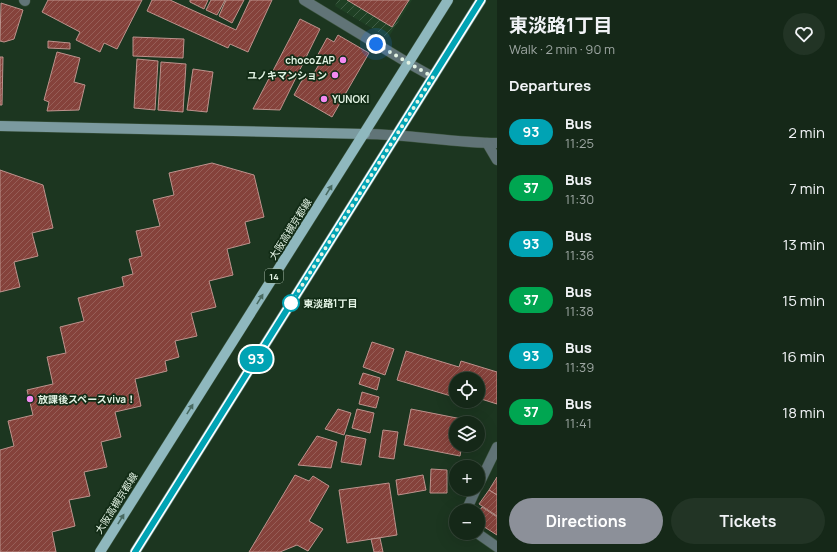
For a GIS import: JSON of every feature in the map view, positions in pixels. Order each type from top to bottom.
[{"type":"main road","name":"大阪高槻京都線","points":[[100,552],[365,134],[448,0]]},
{"type":"main road","points":[[135,552],[481,0]]},
{"type":"street","points":[[304,0],[433,77]]},
{"type":"street","points":[[0,126],[397,134],[447,141],[492,143],[497,160]]},
{"type":"street","points":[[485,472],[497,447]]},
{"type":"street","points":[[485,539],[497,547]]},
{"type":"shaded area","points":[[338,0],[412,0],[388,38],[335,6]]},
{"type":"building","points":[[48,0],[142,0],[117,49],[104,43],[100,52],[76,40],[80,32],[42,12]]},
{"type":"building","points":[[152,0],[170,0],[236,30],[250,0],[272,0],[248,52],[230,44],[228,48],[147,11]]},
{"type":"building","points":[[190,0],[208,0],[204,9],[190,2]]},
{"type":"building","points":[[211,0],[225,0],[217,15],[206,10]]},
{"type":"building","points":[[226,0],[244,0],[232,23],[219,16]]},
{"type":"building","points":[[347,0],[409,0],[392,27]]},
{"type":"building","points":[[1,3],[23,10],[14,39],[4,42],[0,41]]},
{"type":"building","points":[[300,19],[320,29],[280,110],[253,109]]},
{"type":"building","name":"ユノキマンション","points":[[338,35],[369,53],[332,117],[294,95],[306,73],[312,76],[320,63],[315,60],[327,38],[334,42]]},
{"type":"building","points":[[133,37],[184,39],[183,58],[133,56]]},
{"type":"building","points":[[48,41],[70,43],[70,49],[48,48]]},
{"type":"building","points":[[57,52],[80,58],[74,82],[85,85],[79,110],[47,111],[49,102],[44,100]]},
{"type":"building","points":[[0,57],[3,57],[2,105],[0,105]]},
{"type":"building","points":[[137,59],[158,61],[155,110],[134,108]]},
{"type":"building","points":[[161,62],[186,64],[183,112],[158,110]]},
{"type":"building","points":[[193,69],[213,72],[207,112],[187,110]]},
{"type":"building","points":[[212,163],[254,175],[264,217],[245,222],[250,243],[227,249],[233,275],[209,281],[216,307],[191,313],[197,336],[175,341],[179,357],[165,361],[167,371],[135,379],[141,406],[115,412],[121,437],[101,442],[107,467],[84,472],[90,496],[69,500],[75,526],[52,532],[56,552],[0,552],[0,450],[14,446],[8,421],[33,415],[27,390],[53,384],[47,357],[66,353],[60,327],[84,321],[78,298],[124,286],[122,277],[133,274],[129,259],[142,256],[136,231],[160,226],[153,200],[174,195],[169,173]]},
{"type":"building","points":[[0,170],[43,185],[53,228],[32,233],[38,256],[14,262],[20,287],[0,292]]},
{"type":"building","points":[[372,342],[394,349],[385,375],[363,367]]},
{"type":"building","points":[[406,351],[459,367],[461,361],[497,372],[497,404],[485,400],[485,372],[449,372],[449,395],[397,380]]},
{"type":"building","points":[[363,373],[380,378],[377,390],[359,384]]},
{"type":"building","points":[[362,392],[379,397],[376,408],[359,404]]},
{"type":"building","points":[[338,409],[351,413],[344,435],[325,429]]},
{"type":"building","points":[[357,409],[374,413],[370,433],[352,428]]},
{"type":"building","points":[[411,409],[449,416],[449,452],[461,452],[460,456],[404,445]]},
{"type":"building","points":[[383,430],[398,432],[394,459],[379,457]]},
{"type":"building","points":[[346,435],[366,439],[361,465],[341,462]]},
{"type":"building","points":[[317,436],[337,442],[331,468],[298,465]]},
{"type":"building","points":[[431,469],[447,470],[447,493],[430,493]]},
{"type":"building","points":[[295,475],[309,481],[313,476],[329,486],[309,521],[323,529],[308,551],[297,545],[280,552],[249,552]]},
{"type":"building","points":[[423,475],[426,490],[398,495],[396,480]]},
{"type":"building","points":[[497,477],[497,495],[489,490]]},
{"type":"building","points":[[389,483],[397,535],[347,543],[339,490]]},
{"type":"building","points":[[489,490],[497,495],[497,516],[485,508],[485,504],[479,504]]},
{"type":"building","points":[[485,509],[497,517],[497,535],[485,527]]},
{"type":"building","points":[[380,538],[383,552],[374,552],[371,539]]},
{"type":"bus line","name":"93","points":[[135,552],[481,0]]},
{"type":"place","name":"chocoZAP","points":[[343,60]]},
{"type":"place","name":"ユノキマンション","points":[[335,75]]},
{"type":"place","name":"YUNOKI","points":[[324,99]]},
{"type":"place","name":"東淡路1丁目","points":[[291,303]]},
{"type":"place","name":"放課後スペースviva！","points":[[30,399]]},
{"type":"route","points":[[291,303],[433,77],[376,44]]}]
